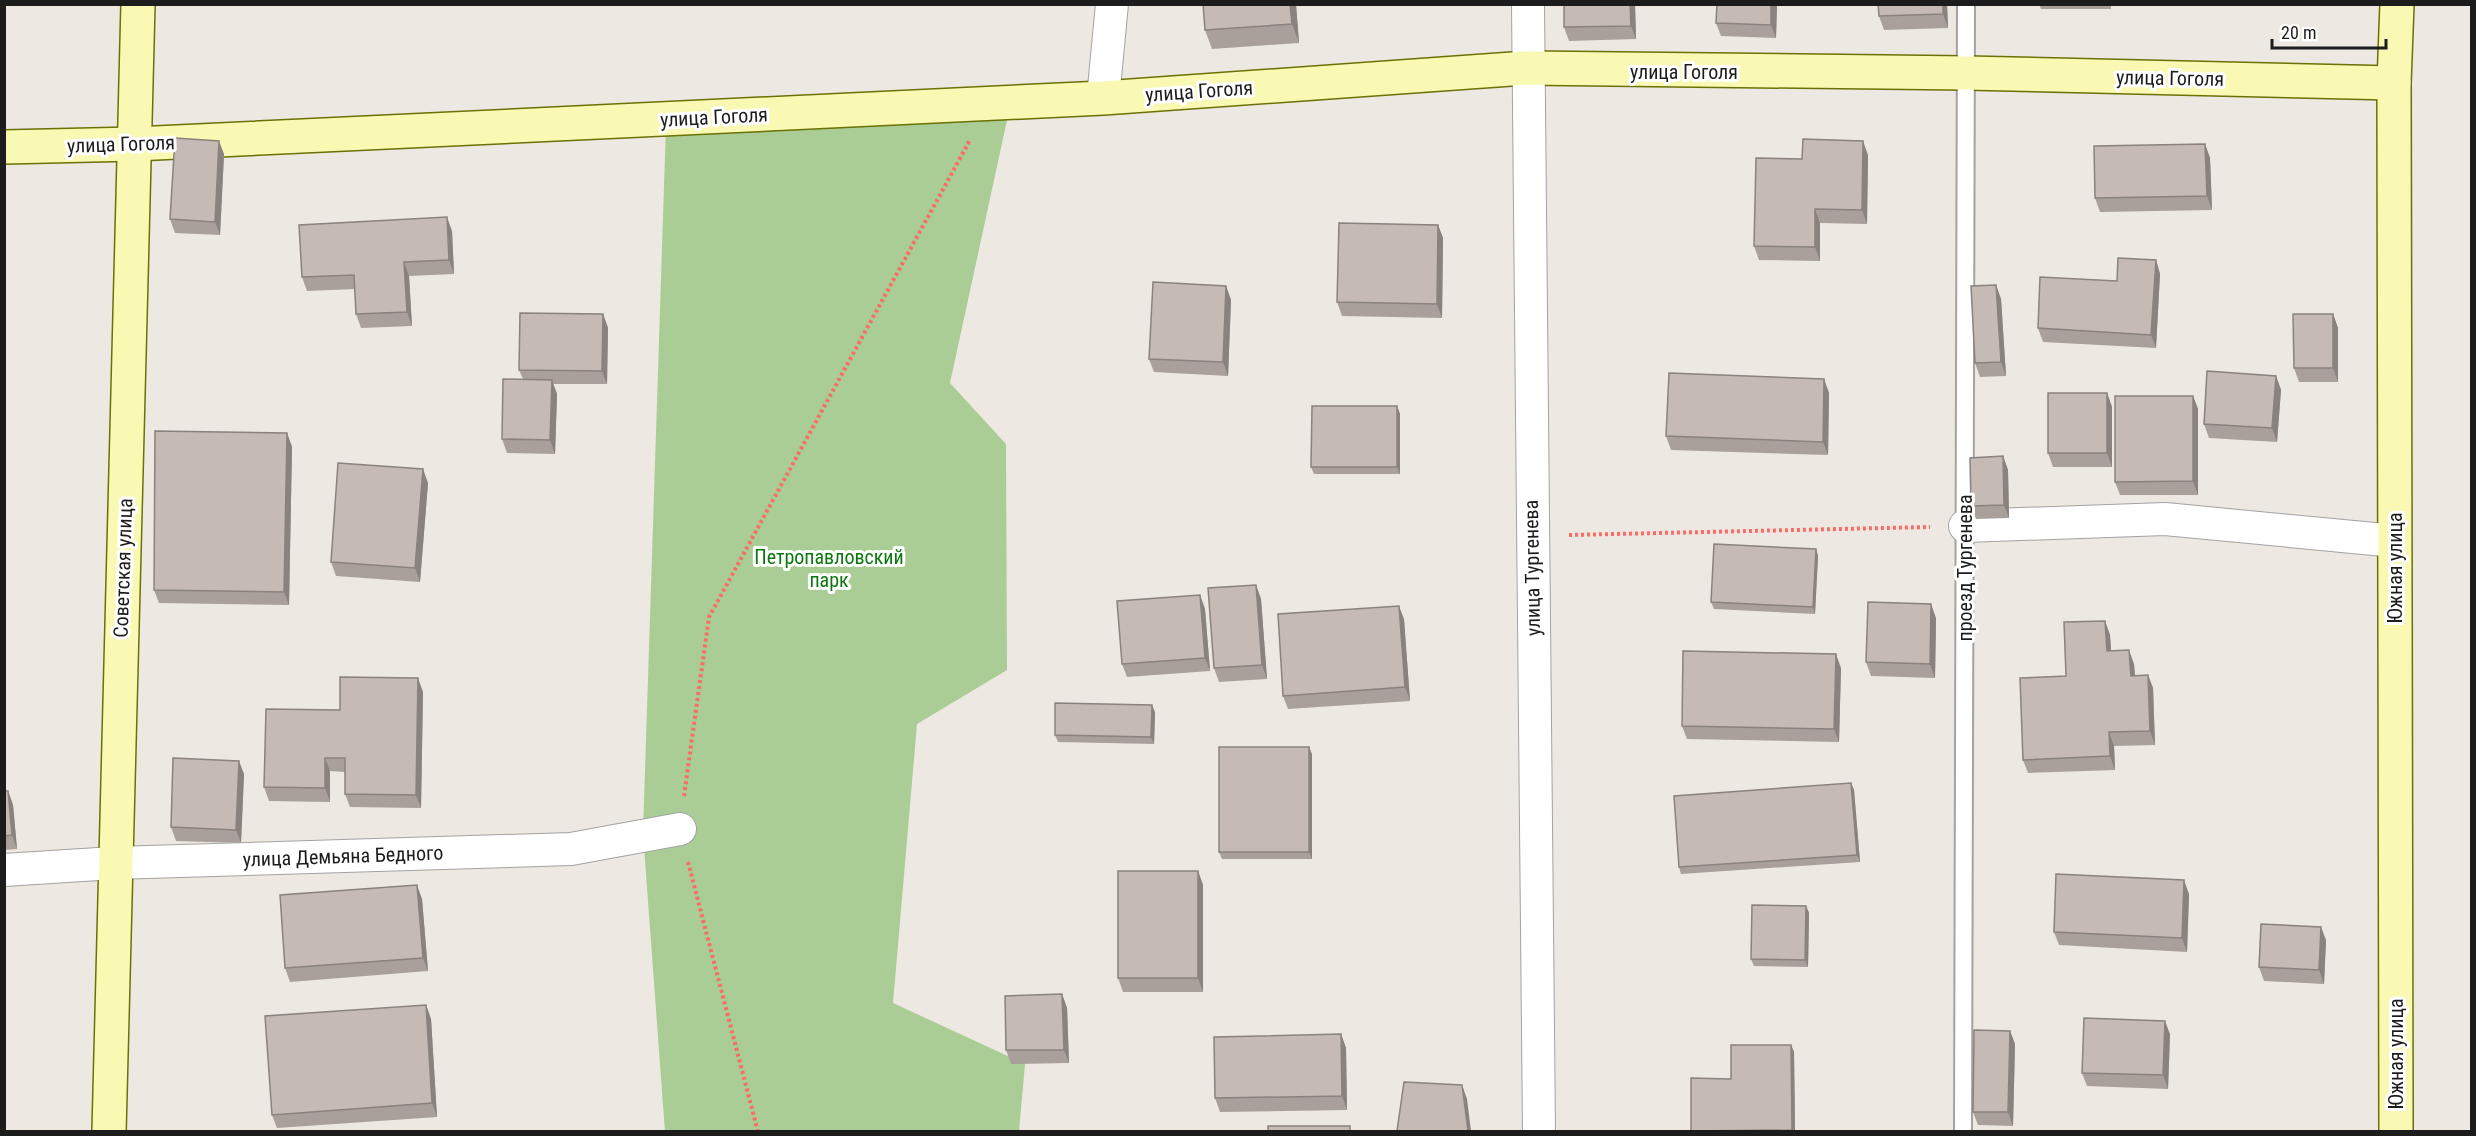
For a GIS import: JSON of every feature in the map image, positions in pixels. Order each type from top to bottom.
[{"type":"street","name":"Советская улица","points":[[109,1131],[114,863],[138,4]]},
{"type":"street","points":[[1103,98],[1112,4]]},
{"type":"street","name":"улица Тургенева","points":[[1528,4],[1539,1131]]},
{"type":"street","name":"Южная улица","points":[[2396,1131],[2394,83],[2397,4]]},
{"type":"street","name":"улица Гоголя","points":[[4,147],[135,144],[989,104],[1527,68],[1967,73],[2394,83]]},
{"type":"street","points":[[1965,526],[2165,519],[2395,541]]},
{"type":"street","name":"улица Демьяна Бедного","points":[[4,870],[114,863],[571,849],[680,829]]},
{"type":"lane","name":"проезд Тургенева","points":[[1963,1131],[1966,4]]},
{"type":"path","points":[[758,1131],[680,829],[709,617],[989,104]]},
{"type":"path","points":[[1532,536],[1965,526]]},
{"type":"green space","name":"Петропавловский парк","points":[[1009,111],[950,383],[1006,444],[1007,670],[917,724],[893,1003],[1025,1064],[1019,1131],[665,1132],[643,833],[666,125]]},
{"type":"building","points":[[1203,4],[1290,4],[1292,24],[1205,30]]},
{"type":"building","points":[[1564,4],[1630,4],[1631,26],[1564,27]]},
{"type":"building","points":[[1717,4],[1771,4],[1771,25],[1716,23]]},
{"type":"building","points":[[1878,4],[1943,4],[1943,14],[1879,16]]},
{"type":"building","points":[[175,138],[219,141],[215,222],[170,219]]},
{"type":"building","points":[[1803,139],[1863,141],[1862,210],[1815,209],[1815,247],[1754,246],[1756,158],[1802,159]]},
{"type":"building","points":[[2205,144],[2207,196],[2095,198],[2094,146]]},
{"type":"building","points":[[447,217],[449,260],[404,262],[407,312],[356,314],[354,275],[302,277],[299,225]]},
{"type":"building","points":[[1339,223],[1438,225],[1437,304],[1337,302]]},
{"type":"building","points":[[2118,258],[2156,260],[2151,335],[2038,328],[2040,277],[2117,281]]},
{"type":"building","points":[[1153,282],[1226,286],[1223,362],[1149,359]]},
{"type":"building","points":[[1996,285],[2001,362],[1975,363],[1971,286]]},
{"type":"building","points":[[520,313],[603,314],[602,371],[519,370]]},
{"type":"building","points":[[2293,314],[2333,314],[2333,368],[2294,368]]},
{"type":"building","points":[[2207,371],[2276,376],[2272,428],[2204,424]]},
{"type":"building","points":[[1669,373],[1824,379],[1823,442],[1666,436]]},
{"type":"building","points":[[503,379],[552,380],[550,440],[502,439]]},
{"type":"building","points":[[2048,393],[2107,393],[2107,453],[2048,453]]},
{"type":"building","points":[[2115,396],[2193,396],[2193,481],[2115,482]]},
{"type":"building","points":[[1312,406],[1397,406],[1397,467],[1311,467]]},
{"type":"building","points":[[155,431],[287,433],[284,592],[154,590]]},
{"type":"building","points":[[2003,456],[2004,505],[1971,506],[1970,458]]},
{"type":"building","points":[[338,463],[423,469],[415,568],[331,562]]},
{"type":"building","points":[[1714,544],[1816,549],[1813,607],[1711,602]]},
{"type":"building","points":[[1256,585],[1262,665],[1214,668],[1208,588]]},
{"type":"building","points":[[1200,595],[1205,658],[1122,664],[1117,601]]},
{"type":"building","points":[[1868,602],[1931,604],[1930,664],[1866,662]]},
{"type":"building","points":[[1399,606],[1405,687],[1283,696],[1278,614]]},
{"type":"building","points":[[2105,621],[2107,651],[2129,650],[2131,676],[2148,675],[2150,731],[2109,732],[2110,756],[2023,760],[2020,678],[2066,676],[2064,622]]},
{"type":"building","points":[[1683,651],[1836,654],[1834,729],[1682,726]]},
{"type":"building","points":[[340,677],[418,678],[416,795],[345,794],[345,758],[325,758],[325,788],[264,787],[266,709],[340,710]]},
{"type":"building","points":[[1055,703],[1152,705],[1151,737],[1055,735]]},
{"type":"building","points":[[1219,747],[1309,747],[1309,852],[1219,852]]},
{"type":"building","points":[[173,758],[239,761],[236,830],[171,827]]},
{"type":"building","points":[[1851,783],[1857,855],[1679,867],[1674,796]]},
{"type":"building","points":[[4,791],[8,791],[12,835],[4,836]]},
{"type":"building","points":[[1118,871],[1198,871],[1198,978],[1118,978]]},
{"type":"building","points":[[2056,874],[2184,880],[2182,938],[2054,932]]},
{"type":"building","points":[[417,885],[423,958],[285,968],[280,895]]},
{"type":"building","points":[[1752,905],[1806,906],[1805,960],[1751,959]]},
{"type":"building","points":[[2261,924],[2321,927],[2319,970],[2259,967]]},
{"type":"building","points":[[1062,994],[1064,1050],[1006,1050],[1005,996]]},
{"type":"building","points":[[426,1005],[432,1103],[272,1115],[265,1016]]},
{"type":"building","points":[[2084,1018],[2165,1021],[2163,1075],[2082,1073]]},
{"type":"building","points":[[1974,1030],[2010,1031],[2008,1112],[1973,1112]]},
{"type":"building","points":[[1341,1034],[1342,1096],[1215,1098],[1214,1037]]},
{"type":"building","points":[[1731,1045],[1791,1045],[1792,1130],[1691,1131],[1691,1078],[1731,1079]]},
{"type":"building","points":[[1404,1082],[1462,1085],[1468,1131],[1397,1131]]},
{"type":"building","points":[[1268,1126],[1350,1126],[1350,1131],[1268,1131]]}]
